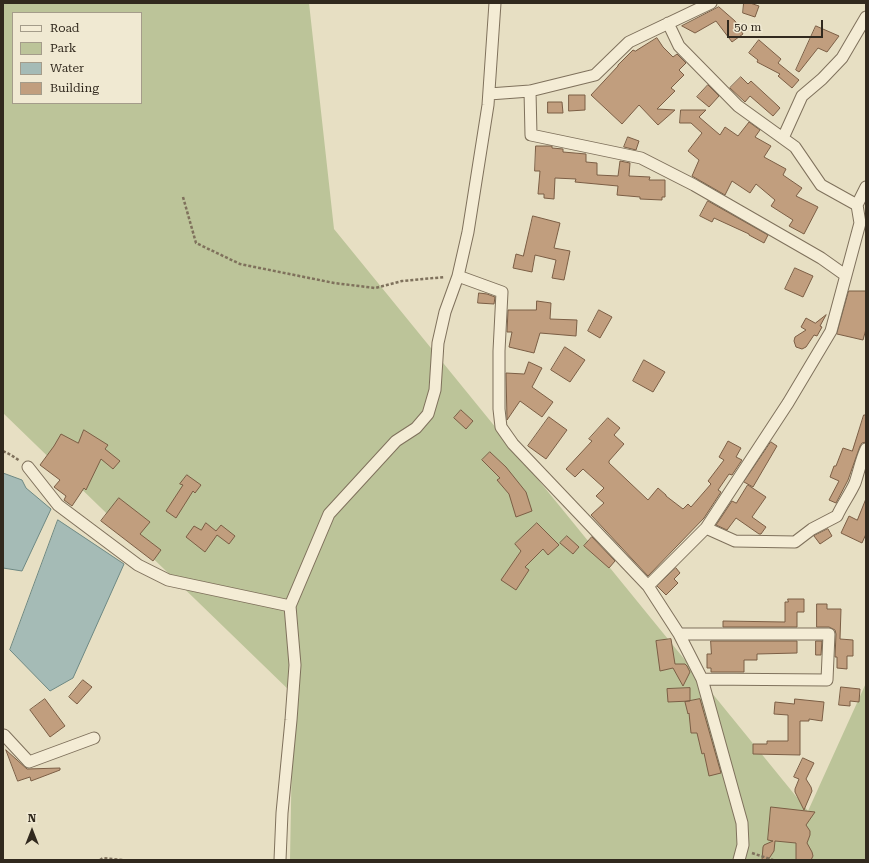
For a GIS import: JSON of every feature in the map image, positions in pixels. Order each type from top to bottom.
[{"type":"street","points":[[280,860],[282,813],[295,665],[290,606],[330,514],[396,441],[416,428],[428,414],[435,390],[438,343],[445,312],[458,276],[468,232],[487,113],[495,3]]},
{"type":"street","points":[[488,94],[530,91],[595,75],[629,42],[711,3]]},
{"type":"street","points":[[783,138],[802,96],[822,79],[842,58],[866,17]]},
{"type":"street","points":[[668,23],[679,46],[738,106],[795,146],[821,185],[857,205]]},
{"type":"street","points":[[530,91],[531,134],[641,158],[701,189],[821,258],[845,275]]},
{"type":"street","points":[[648,586],[706,528],[788,403],[831,330],[860,223],[857,205],[866,187]]},
{"type":"street","points":[[458,276],[502,292],[499,358],[499,409],[501,427],[513,444],[648,586],[679,634],[702,678],[742,823],[744,845],[740,855]]},
{"type":"street","points":[[706,528],[735,541],[795,542],[812,529],[837,516],[854,484],[866,449]]},
{"type":"street","points":[[28,467],[58,505],[138,565],[168,580],[290,606]]},
{"type":"street","points":[[679,634],[829,634],[827,680],[702,678]]},
{"type":"street","points":[[3,736],[4,735],[29,762],[94,738]]},
{"type":"path","points":[[183,196],[196,243],[240,264],[334,283],[375,288],[402,281],[458,276]]},
{"type":"path","points":[[3,451],[28,467]]},
{"type":"path","points":[[740,855],[773,860]]},
{"type":"path","points":[[100,860],[103,858],[123,860]]},
{"type":"green space","points":[[3,3],[309,3],[334,229],[808,811],[866,683],[866,860],[290,860],[293,694],[3,413]]},
{"type":"water","points":[[3,473],[22,480],[26,488],[51,509],[22,571],[3,568]]},
{"type":"water","points":[[58,520],[124,564],[73,678],[50,691],[10,650]]},
{"type":"building","points":[[744,3],[759,6],[755,17],[743,13]]},
{"type":"building","points":[[719,7],[735,21],[743,34],[732,42],[716,21],[695,33],[682,26]]},
{"type":"building","points":[[816,26],[839,36],[827,52],[818,48],[799,72],[796,70]]},
{"type":"building","points":[[657,38],[663,47],[673,57],[677,54],[686,63],[679,70],[684,75],[671,88],[675,91],[657,109],[675,110],[658,125],[639,105],[622,124],[591,95],[633,50],[635,51]]},
{"type":"building","points":[[759,40],[781,59],[778,63],[799,80],[792,88],[778,76],[780,74],[757,62],[758,60],[749,53]]},
{"type":"building","points":[[741,77],[748,84],[751,81],[780,108],[773,116],[750,96],[745,102],[730,88]]},
{"type":"building","points":[[708,85],[719,96],[709,107],[697,97]]},
{"type":"building","points":[[569,95],[585,95],[585,110],[569,111]]},
{"type":"building","points":[[548,102],[562,102],[563,113],[548,113]]},
{"type":"building","points":[[681,110],[706,110],[699,117],[720,135],[725,127],[738,136],[749,122],[760,130],[755,137],[771,146],[764,157],[786,169],[783,175],[802,188],[796,196],[818,207],[804,234],[789,226],[793,220],[771,206],[775,200],[756,184],[750,193],[732,181],[725,195],[692,176],[699,160],[688,151],[702,133],[691,123],[680,123]]},
{"type":"building","points":[[628,137],[639,141],[636,150],[624,147]]},
{"type":"building","points":[[536,146],[552,146],[552,148],[563,149],[563,152],[586,154],[586,162],[597,163],[597,175],[618,176],[620,161],[630,163],[629,176],[650,177],[649,180],[665,180],[665,197],[662,197],[662,200],[640,199],[640,197],[617,195],[618,186],[575,182],[576,179],[555,178],[554,199],[544,198],[544,194],[538,194],[540,171],[535,171]]},
{"type":"building","points":[[708,201],[768,235],[764,243],[749,234],[714,218],[712,222],[700,216]]},
{"type":"building","points":[[533,216],[560,223],[554,248],[570,251],[564,280],[552,278],[556,260],[535,255],[532,272],[513,268],[516,254],[523,256]]},
{"type":"building","points":[[795,268],[813,276],[803,297],[785,289]]},
{"type":"building","points":[[849,291],[866,291],[866,329],[863,340],[837,334]]},
{"type":"building","points":[[479,293],[495,297],[494,304],[478,303]]},
{"type":"building","points":[[537,301],[551,303],[550,319],[577,320],[576,336],[540,333],[534,353],[509,347],[512,332],[507,332],[508,310],[536,310]]},
{"type":"building","points":[[599,310],[612,317],[600,338],[588,331]]},
{"type":"building","points":[[826,315],[817,336],[814,335],[806,347],[802,349],[796,347],[794,341],[795,337],[806,330],[801,327],[806,318],[815,323]]},
{"type":"building","points":[[565,347],[585,360],[570,382],[551,370]]},
{"type":"building","points":[[644,360],[665,372],[653,392],[633,381]]},
{"type":"building","points":[[529,362],[542,368],[532,387],[553,402],[542,417],[520,401],[507,420],[506,373],[524,374]]},
{"type":"building","points":[[461,410],[473,421],[466,429],[454,418]]},
{"type":"building","points":[[864,415],[866,415],[866,442],[862,443],[860,446],[848,480],[836,503],[829,500],[839,481],[830,477],[843,448],[852,451]]},
{"type":"building","points":[[549,417],[567,430],[546,459],[528,446]]},
{"type":"building","points":[[608,418],[620,428],[614,435],[624,444],[609,461],[609,463],[648,500],[658,488],[683,509],[688,504],[691,507],[711,484],[708,481],[724,460],[719,457],[728,441],[741,448],[736,457],[742,460],[732,475],[729,474],[718,490],[721,492],[704,518],[648,576],[591,515],[604,503],[596,496],[604,488],[583,469],[575,477],[566,469],[592,441],[589,439]]},
{"type":"building","points":[[84,430],[108,445],[105,449],[120,461],[113,469],[101,459],[86,490],[84,488],[72,506],[64,500],[66,496],[54,487],[60,480],[40,465],[61,434],[78,443]]},
{"type":"building","points":[[771,442],[777,446],[753,487],[744,482]]},
{"type":"building","points":[[490,452],[506,467],[526,492],[532,511],[516,517],[509,494],[497,480],[500,478],[482,460]]},
{"type":"building","points":[[187,475],[201,485],[195,493],[193,491],[176,518],[166,511],[183,485],[180,484]]},
{"type":"building","points":[[748,485],[766,497],[752,517],[766,527],[761,534],[736,518],[727,530],[716,525],[732,501],[736,503]]},
{"type":"building","points":[[119,498],[150,522],[140,534],[161,550],[153,561],[101,521]]},
{"type":"building","points":[[866,499],[866,534],[862,543],[841,533],[849,516],[857,520]]},
{"type":"building","points":[[206,523],[216,531],[221,525],[235,536],[229,544],[217,535],[205,552],[186,537],[194,526],[201,530]]},
{"type":"building","points":[[537,523],[559,545],[548,555],[543,549],[525,567],[529,570],[516,590],[501,580],[521,551],[515,544]]},
{"type":"building","points":[[828,529],[832,536],[820,544],[814,536]]},
{"type":"building","points":[[567,536],[579,547],[573,554],[560,543]]},
{"type":"building","points":[[592,537],[615,561],[609,568],[584,546]]},
{"type":"building","points":[[676,568],[680,573],[674,579],[678,583],[666,595],[657,586]]},
{"type":"building","points":[[788,599],[804,599],[804,612],[797,612],[797,627],[723,627],[723,621],[785,622],[785,602],[788,602]]},
{"type":"building","points":[[817,604],[827,604],[827,609],[841,609],[840,639],[853,640],[853,656],[847,656],[847,669],[837,668],[837,657],[835,657],[835,630],[829,627],[817,627]]},
{"type":"building","points":[[671,639],[675,664],[685,664],[690,672],[683,686],[673,668],[660,671],[656,641]]},
{"type":"building","points":[[711,641],[797,641],[797,653],[757,654],[757,660],[744,660],[744,672],[711,672],[711,668],[707,668],[707,654],[711,654]]},
{"type":"building","points":[[816,641],[822,641],[821,655],[816,655]]},
{"type":"building","points":[[83,680],[92,687],[77,704],[69,697]]},
{"type":"building","points":[[841,687],[860,689],[859,702],[850,701],[850,706],[839,705]]},
{"type":"building","points":[[690,688],[690,701],[668,702],[667,689]]},
{"type":"building","points":[[45,699],[65,726],[50,737],[30,710]]},
{"type":"building","points":[[700,699],[721,773],[709,776],[704,753],[702,754],[697,733],[691,733],[689,713],[688,714],[685,702]]},
{"type":"building","points":[[795,699],[824,702],[822,721],[809,719],[809,721],[800,721],[800,755],[753,754],[753,744],[767,744],[767,741],[788,741],[788,715],[774,714],[775,702],[794,704]]},
{"type":"building","points":[[6,750],[27,769],[60,768],[60,770],[31,781],[30,777],[18,781]]},
{"type":"building","points":[[803,758],[814,763],[806,779],[812,791],[804,810],[795,792],[799,779],[794,777]]},
{"type":"building","points":[[771,807],[815,812],[806,825],[810,831],[807,843],[813,856],[811,860],[796,860],[796,843],[775,841],[774,851],[768,860],[762,860],[764,845],[773,841],[768,840]]}]
